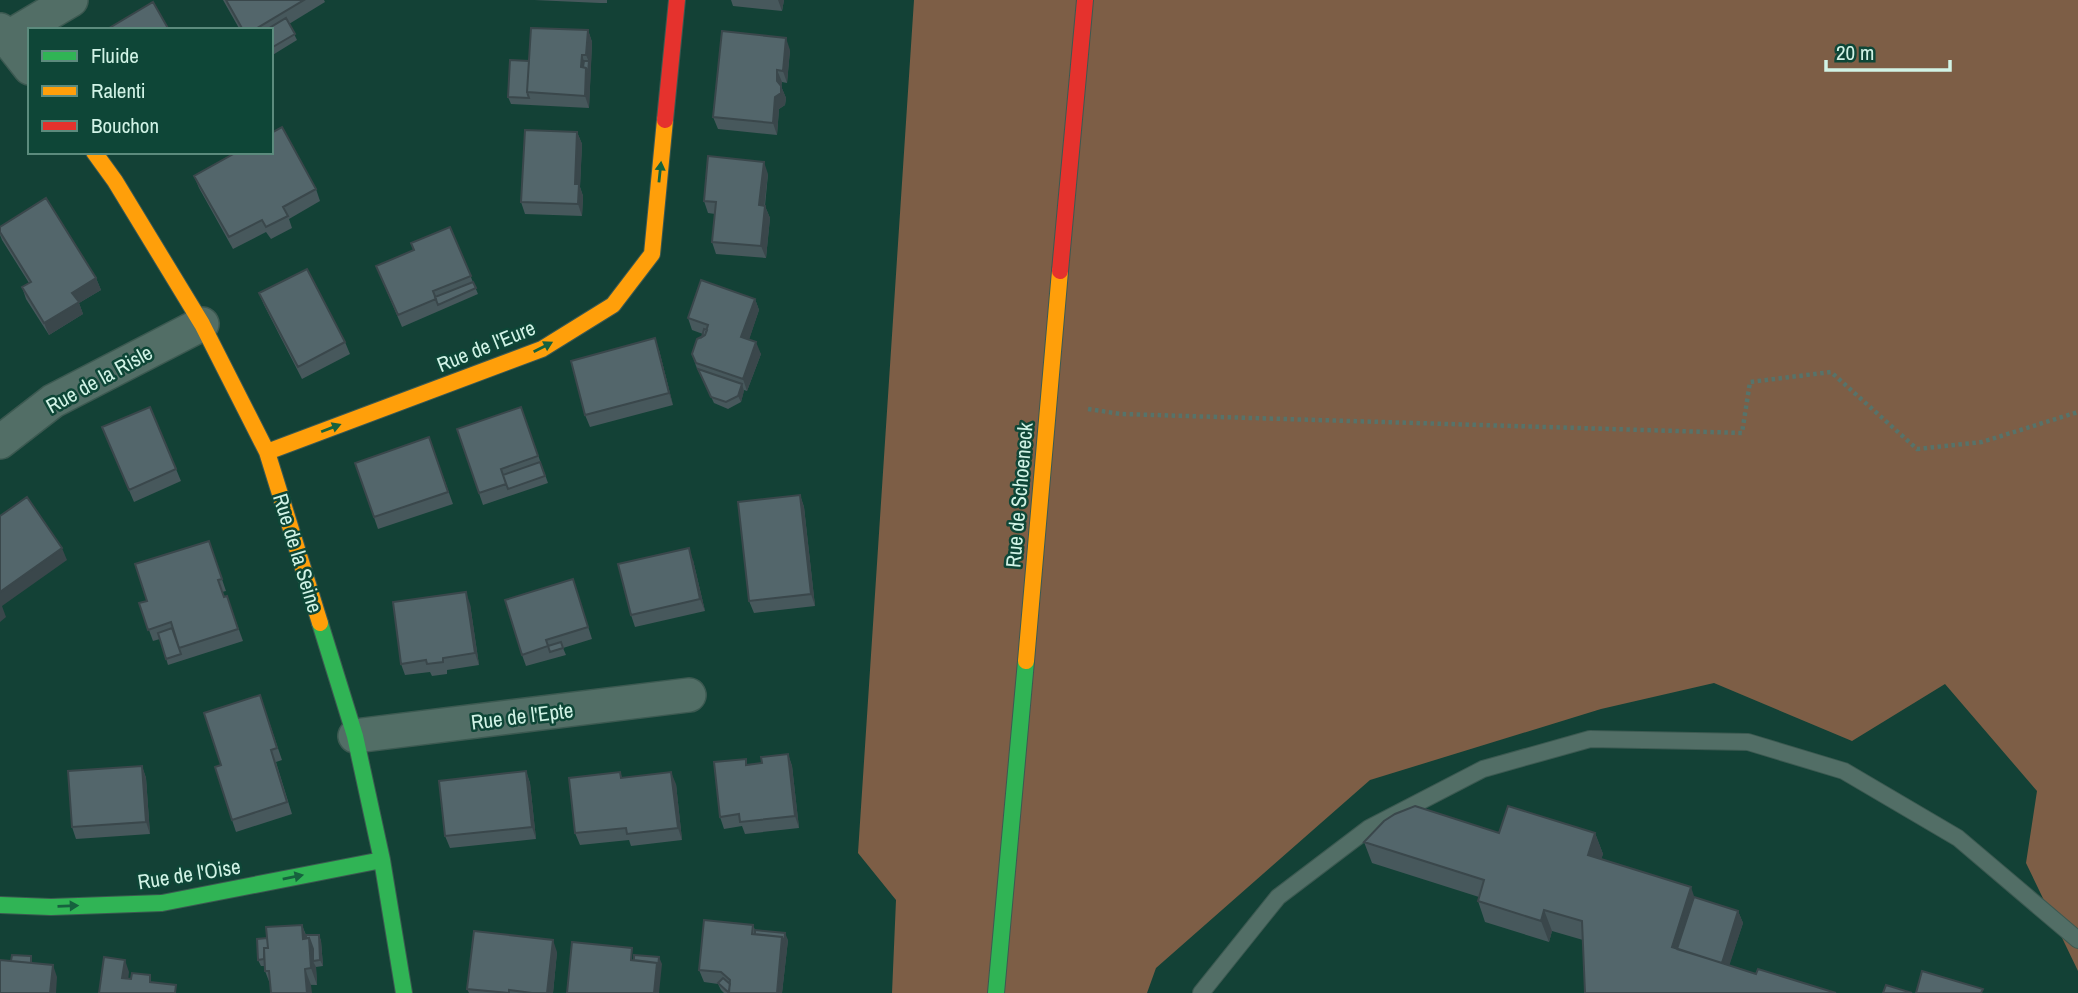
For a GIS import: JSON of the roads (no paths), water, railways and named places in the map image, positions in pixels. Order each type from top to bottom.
[{"type":"street","points":[[28,65],[3,34],[71,0]]},
{"type":"street","name":"Rue de l'Eure","points":[[267,452],[542,349],[613,305],[652,254],[677,0]]},
{"type":"street","name":"Rue de Schoeneck","points":[[996,993],[1086,0]]},
{"type":"street","name":"Rue de la Seine","points":[[96,154],[116,181],[202,324],[267,452],[355,736],[382,860],[404,993]]},
{"type":"street","name":"Rue de la Risle","points":[[0,442],[53,401],[202,324]]},
{"type":"street","name":"Rue de l'Epte","points":[[355,736],[689,695]]},
{"type":"street","name":"Rue de l'Oise","points":[[0,905],[162,903],[382,860]]},
{"type":"lane","points":[[1201,993],[1278,897],[1369,828],[1483,769],[1590,739],[1748,742],[1844,771],[1958,838],[2078,940]]}]
